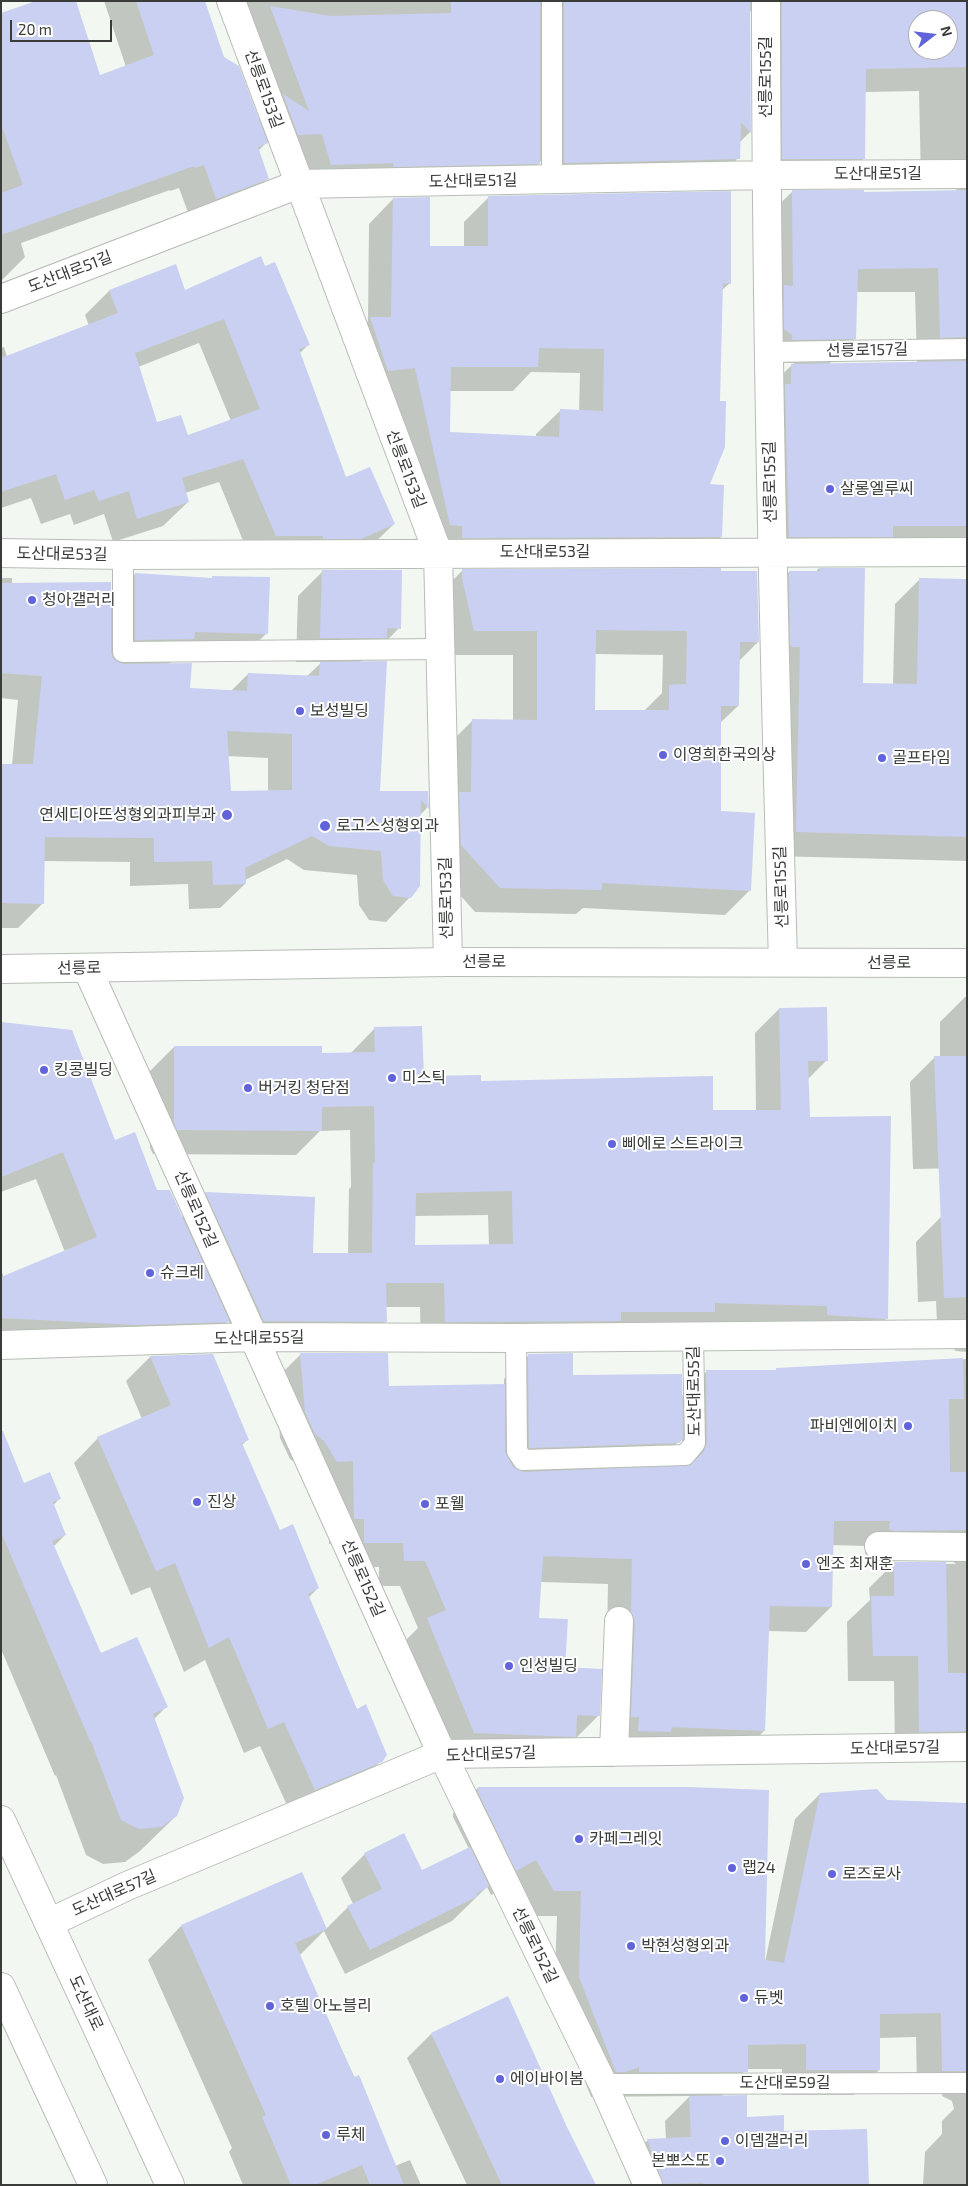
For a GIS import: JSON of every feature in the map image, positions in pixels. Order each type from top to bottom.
[{"type":"street","name":"선릉로153길","points":[[231,1],[438,553],[448,962]]},
{"type":"street","name":"선릉로155길","points":[[766,1],[766,175],[771,551],[783,962]]},
{"type":"street","name":"도산대로51길","points":[[1,298],[299,184],[766,175],[967,174]]},
{"type":"street","name":"도산대로53길","points":[[1,553],[123,555],[771,551],[967,552]]},
{"type":"street","name":"선릉로","points":[[1,969],[448,962],[967,963]]},
{"type":"street","name":"선릉로152길","points":[[87,968],[442,1754],[603,2084],[648,2185]]},
{"type":"street","name":"도산대로55길","points":[[1,1345],[254,1337],[516,1338],[967,1334]]},
{"type":"street","points":[[879,1546],[967,1546]]},
{"type":"street","points":[[614,1752],[619,1621]]},
{"type":"street","name":"도산대로57길","points":[[49,1923],[127,1886],[442,1754],[967,1747]]},
{"type":"street","name":"도산대로","points":[[1,1820],[170,2185]]},
{"type":"street","points":[[1,1987],[93,2185]]},
{"type":"lane","points":[[552,1],[552,179]]},
{"type":"lane","name":"선릉로157길","points":[[768,352],[967,349]]},
{"type":"lane","name":"도산대로53길","points":[[123,555],[123,652],[440,649]]},
{"type":"lane","name":"도산대로55길","points":[[516,1338],[517,1451],[523,1460],[685,1455],[696,1443],[693,1336]]},
{"type":"lane","name":"도산대로59길","points":[[603,2084],[967,2083]]},
{"type":"building","points":[[36,1],[76,1],[100,75],[154,55],[136,1],[205,1],[224,57],[239,66],[268,143],[258,147],[269,179],[216,199],[204,165],[195,168],[194,166],[1,235],[1,193],[23,185],[1,124],[1,13]]},
{"type":"building","points":[[451,1],[540,1],[540,164],[393,167],[393,163],[331,165],[322,134],[298,135],[283,94],[309,111],[270,6],[330,16],[451,13]]},
{"type":"building","points":[[564,1],[750,1],[751,133],[741,122],[740,159],[564,163]]},
{"type":"building","points":[[782,1],[967,1],[967,67],[866,69],[865,159],[782,159]]},
{"type":"building","points":[[792,190],[864,190],[864,192],[967,190],[967,337],[940,338],[938,268],[858,269],[856,339],[792,340],[792,335],[784,329],[784,285],[793,286]]},
{"type":"building","points":[[731,191],[731,284],[723,283],[720,401],[726,401],[725,447],[710,484],[724,485],[722,537],[462,538],[462,526],[450,525],[415,368],[388,371],[370,317],[391,317],[393,198],[430,197],[430,246],[488,246],[488,196]],"holes":[[[539,348],[604,349],[603,411],[560,409],[559,437],[450,432],[451,367],[538,367]]]},
{"type":"building","points":[[261,256],[265,266],[275,262],[310,345],[299,349],[346,477],[370,467],[395,524],[361,539],[323,539],[323,536],[276,536],[243,459],[182,478],[189,502],[137,519],[129,491],[99,501],[94,490],[65,500],[56,474],[1,492],[1,358],[118,313],[109,290],[176,264],[185,290]],"holes":[[[224,319],[260,409],[188,435],[181,415],[157,422],[135,353]]]},
{"type":"building","points":[[967,361],[967,526],[893,526],[893,537],[789,537],[785,384],[791,384],[791,364]]},
{"type":"building","points":[[721,568],[721,571],[757,571],[759,642],[740,642],[739,706],[721,706],[721,811],[755,813],[751,891],[602,883],[602,890],[500,888],[461,845],[459,792],[471,792],[472,719],[537,720],[537,631],[474,631],[462,578],[462,569]],"holes":[[[596,630],[687,631],[686,684],[669,685],[669,710],[595,710]]]},
{"type":"building","name":"골프타임","points":[[818,568],[865,568],[863,683],[917,684],[919,578],[967,579],[967,837],[796,832],[800,647],[792,647],[790,643],[789,571],[821,571]]},
{"type":"building","points":[[322,570],[402,570],[401,629],[387,628],[387,638],[320,638]]},
{"type":"building","points":[[135,573],[212,578],[212,576],[270,577],[268,634],[195,632],[194,639],[135,640]]},
{"type":"building","points":[[111,582],[111,652],[113,658],[123,664],[192,663],[190,688],[247,691],[248,673],[319,676],[320,662],[387,661],[380,791],[428,791],[429,809],[421,800],[420,886],[411,898],[393,896],[383,880],[381,851],[329,846],[312,836],[245,868],[246,884],[213,885],[212,861],[154,862],[154,838],[45,837],[44,904],[1,903],[1,764],[33,764],[42,676],[1,673],[1,583]],"holes":[[[227,731],[292,734],[292,790],[231,791]]]},
{"type":"building","points":[[827,1007],[828,1061],[808,1061],[810,1117],[891,1116],[888,1319],[827,1315],[827,1306],[715,1303],[715,1312],[621,1312],[621,1321],[445,1322],[444,1283],[386,1283],[387,1322],[264,1321],[205,1192],[315,1197],[313,1253],[372,1253],[373,1163],[375,1163],[374,1106],[322,1107],[322,1131],[177,1130],[174,1123],[174,1046],[322,1046],[322,1053],[375,1052],[374,1027],[422,1026],[424,1076],[481,1075],[481,1081],[713,1076],[713,1110],[781,1110],[779,1008]],"holes":[[[512,1191],[513,1244],[415,1245],[416,1193]]]},
{"type":"building","points":[[1,1022],[72,1030],[115,1140],[135,1132],[157,1190],[170,1190],[230,1322],[136,1325],[1,1318],[1,1277],[97,1237],[63,1152],[1,1177]]},
{"type":"building","points":[[934,1056],[967,1056],[967,1297],[944,1298]]},
{"type":"building","points":[[300,1353],[388,1353],[389,1386],[505,1384],[505,1452],[513,1467],[523,1472],[691,1465],[704,1451],[707,1443],[706,1370],[776,1370],[776,1368],[963,1358],[964,1399],[949,1399],[950,1472],[967,1472],[967,1530],[894,1531],[889,1529],[890,1521],[834,1521],[832,1607],[770,1606],[765,1731],[672,1727],[671,1732],[638,1731],[639,1717],[631,1717],[635,1622],[631,1612],[632,1559],[543,1556],[539,1618],[568,1619],[565,1667],[602,1669],[600,1716],[577,1715],[576,1737],[474,1733],[427,1618],[446,1610],[425,1561],[404,1561],[403,1543],[364,1543],[364,1519],[354,1519],[353,1461],[337,1462],[324,1441],[315,1434],[305,1412]]},
{"type":"building","points":[[573,1353],[573,1375],[682,1374],[683,1439],[679,1443],[529,1448],[528,1354]]},
{"type":"building","points":[[213,1354],[249,1440],[242,1443],[280,1530],[293,1524],[319,1588],[308,1594],[357,1709],[366,1704],[387,1755],[382,1762],[315,1790],[284,1722],[268,1729],[229,1637],[209,1648],[175,1563],[156,1571],[97,1437],[171,1405],[150,1356]]},
{"type":"building","points":[[1,1431],[3,1431],[24,1483],[50,1472],[61,1499],[53,1502],[66,1535],[52,1541],[101,1653],[137,1637],[168,1707],[153,1714],[184,1798],[177,1816],[161,1827],[139,1829],[121,1820],[91,1741],[1,1532]]},
{"type":"building","points":[[894,1562],[946,1562],[948,1673],[967,1673],[967,1731],[919,1732],[918,1656],[873,1656],[871,1596],[894,1596]]},
{"type":"building","points":[[478,1787],[689,1787],[769,1790],[765,1960],[784,1963],[820,1793],[877,1789],[887,1800],[967,1803],[967,2071],[942,2071],[941,2013],[880,2014],[880,2070],[806,2070],[806,2044],[748,2045],[748,2072],[639,2072],[639,2067],[625,2072],[616,2072],[579,1977],[581,1891],[554,1891],[536,1860],[516,1871],[478,1792]]},
{"type":"building","points":[[404,1833],[422,1870],[470,1847],[489,1886],[476,1894],[478,1896],[370,1950],[347,1906],[382,1889],[364,1853]]},
{"type":"building","name":"호텔 아노블리","points":[[302,1872],[327,1929],[295,1943],[354,2077],[359,2075],[404,2185],[370,2185],[362,2165],[315,2185],[291,2185],[262,2117],[266,2115],[181,1925]]},
{"type":"building","name":"에이바이봄","points":[[508,1996],[567,2127],[596,2185],[502,2185],[431,2033]]},
{"type":"building","points":[[747,2095],[747,2117],[784,2115],[784,2131],[867,2129],[869,2185],[663,2184],[647,2139],[691,2137],[689,2096]]},
{"type":"place","name":"살롱엘루씨","points":[[830,489]]},
{"type":"place","name":"청아갤러리","points":[[32,600]]},
{"type":"place","name":"보성빌딩","points":[[300,711]]},
{"type":"place","name":"이영희한국의상","points":[[663,755]]},
{"type":"place","name":"골프타임","points":[[882,758]]},
{"type":"place","name":"연세디아뜨성형외과피부과","points":[[227,815]]},
{"type":"place","name":"로고스성형외과","points":[[325,826]]},
{"type":"place","name":"킹콩빌딩","points":[[44,1070]]},
{"type":"place","name":"미스틱","points":[[392,1078]]},
{"type":"place","name":"버거킹 청담점","points":[[248,1088]]},
{"type":"place","name":"삐에로 스트라이크","points":[[612,1144]]},
{"type":"place","name":"슈크레","points":[[150,1273]]},
{"type":"place","name":"파비엔에이치","points":[[908,1426]]},
{"type":"place","name":"진상","points":[[197,1502]]},
{"type":"place","name":"포웰","points":[[425,1504]]},
{"type":"place","name":"엔조 최재훈","points":[[806,1564]]},
{"type":"place","name":"인성빌딩","points":[[509,1666]]},
{"type":"place","name":"카페그레잇","points":[[579,1839]]},
{"type":"place","name":"랩24","points":[[732,1868]]},
{"type":"place","name":"로즈로사","points":[[832,1874]]},
{"type":"place","name":"박현성형외과","points":[[631,1946]]},
{"type":"place","name":"듀벳","points":[[744,1998]]},
{"type":"place","name":"호텔 아노블리","points":[[270,2006]]},
{"type":"place","name":"에이바이봄","points":[[500,2079]]},
{"type":"place","name":"루체","points":[[326,2135]]},
{"type":"place","name":"이뎀갤러리","points":[[725,2141]]},
{"type":"place","name":"본뽀스또","points":[[720,2161]]}]
